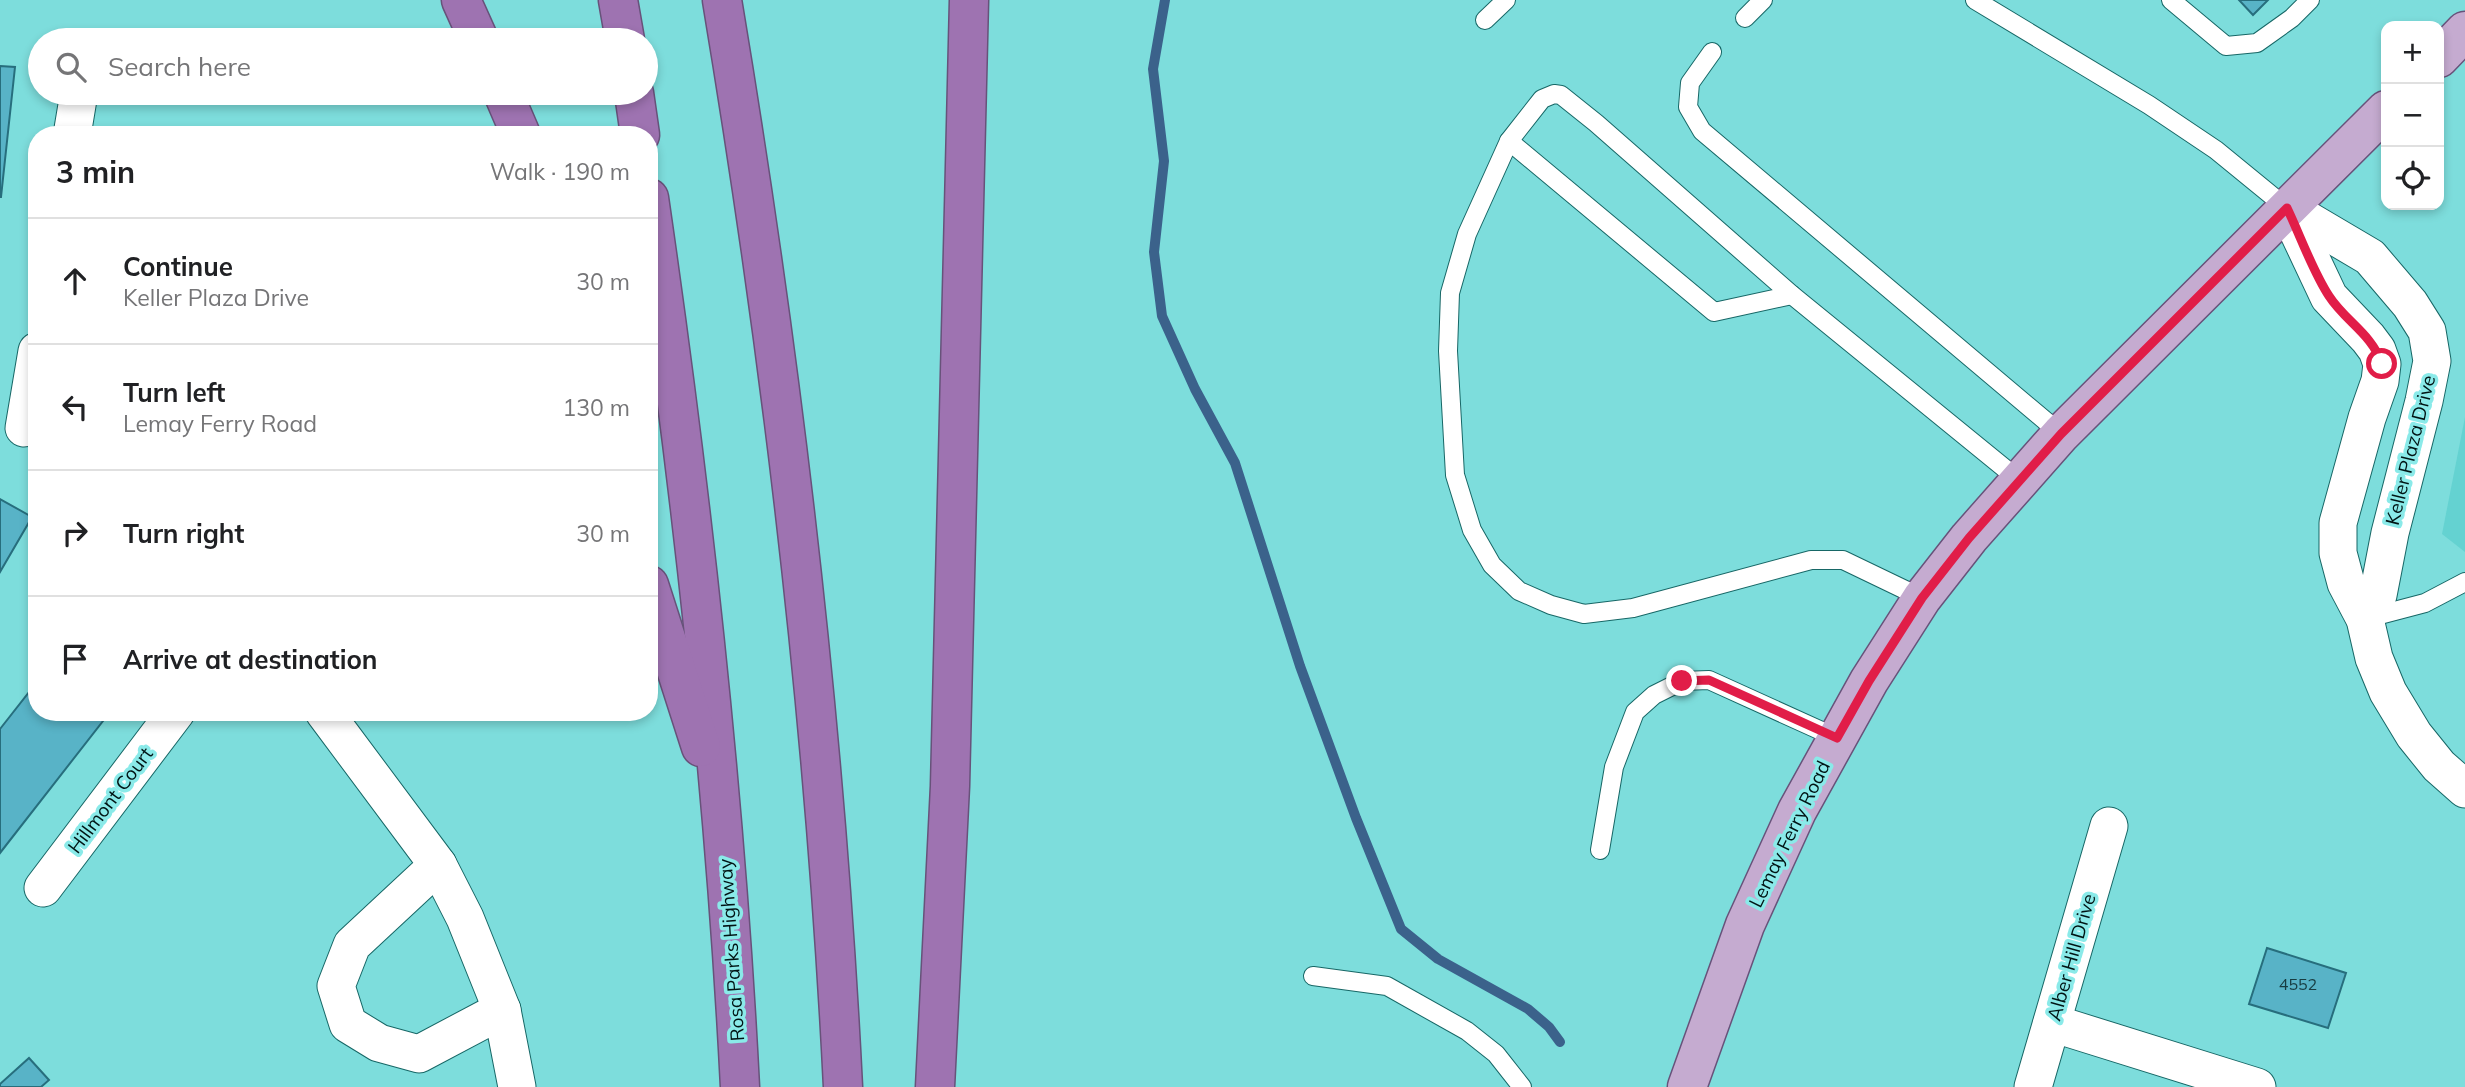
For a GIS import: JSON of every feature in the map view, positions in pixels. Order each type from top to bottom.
[{"type":"highway","points":[[461,0],[474,28]]},
{"type":"highway","points":[[618,0],[623,28]]},
{"type":"highway","points":[[722,0],[758,230],[808,632],[826,834],[843,1087]]},
{"type":"highway","points":[[936,1087],[950,786],[969,0]]},
{"type":"highway","points":[[508,105],[518,126]]},
{"type":"highway","points":[[636,105],[639,126]]},
{"type":"highway","points":[[658,263],[690,494],[712,689],[722,814]]},
{"type":"highway","points":[[658,613],[722,814]]},
{"type":"highway","name":"Rosa Parks Highway","points":[[722,814],[740,1087]]},
{"type":"main road","points":[[2444,53],[2465,31]]},
{"type":"main road","name":"Lemay Ferry Road","points":[[1687,1087],[1745,925],[1797,811],[1869,681],[1922,598],[2019,480],[2061,434],[2381,115]]},
{"type":"street","points":[[74,126],[77,105]]},
{"type":"street","name":"Keller Plaza Drive","points":[[2287,208],[2370,257],[2410,304],[2427,331],[2432,361],[2424,401],[2390,533],[2378,596],[2365,619]]},
{"type":"street","points":[[2287,208],[2329,297],[2368,338],[2377,350],[2382,364],[2380,381],[2360,440],[2338,523],[2338,553],[2343,573],[2365,619],[2374,658],[2388,692],[2414,735],[2439,766],[2465,789]]},
{"type":"street","points":[[20,428],[28,392]]},
{"type":"street","name":"Hillmont Court","points":[[43,888],[169,721]]},
{"type":"street","points":[[331,721],[438,864],[466,918],[502,1010],[517,1087]]},
{"type":"street","name":"Alber Hill Drive","points":[[2033,1087],[2109,826]]},
{"type":"street","points":[[438,864],[352,945],[337,986],[348,1024],[379,1043],[419,1054],[502,1010]]},
{"type":"street","points":[[2052,1023],[2257,1087]]},
{"type":"lane","points":[[1485,20],[1506,0]]},
{"type":"lane","points":[[1745,18],[1763,0]]},
{"type":"lane","points":[[1975,0],[2149,105],[2216,150],[2287,208]]},
{"type":"lane","points":[[2171,0],[2226,46],[2257,43],[2292,18],[2309,0]]},
{"type":"lane","points":[[1712,52],[1690,83],[1688,107],[1702,131],[2061,434]]},
{"type":"lane","points":[[1922,598],[1843,560],[1811,560],[1633,608],[1584,614],[1551,605],[1519,591],[1492,565],[1472,530],[1455,475],[1448,351],[1450,293],[1467,234],[1509,141],[1542,99],[1554,94],[1561,95],[1597,123],[1792,295],[2019,480]]},
{"type":"lane","points":[[1509,141],[1714,312],[1792,295]]},
{"type":"lane","points":[[2365,619],[2425,603],[2465,582]]},
{"type":"lane","points":[[1600,850],[1614,767],[1635,712],[1654,695],[1682,681],[1709,680],[1837,738]]},
{"type":"lane","points":[[1313,976],[1387,986],[1466,1031],[1496,1054],[1522,1087]]},
{"type":"shaded area","points":[[2465,417],[2465,552],[2442,534]]},
{"type":"building","points":[[2239,0],[2268,0],[2253,15]]},
{"type":"building","points":[[0,66],[15,67],[1,197],[0,197]]},
{"type":"building","points":[[0,499],[28,515],[28,524],[0,572]]},
{"type":"building","points":[[28,693],[28,721],[103,721],[0,853],[0,729]]},
{"type":"building","points":[[2267,948],[2346,973],[2328,1028],[2249,1004]]},
{"type":"building","points":[[29,1058],[49,1080],[41,1087],[0,1087],[0,1084]]},
{"type":"waterway","points":[[1165,0],[1153,69],[1164,161],[1154,252],[1162,316],[1195,389],[1235,463],[1300,666],[1356,818],[1401,929],[1438,959],[1528,1009],[1549,1027],[1560,1042]]},
{"type":"route","points":[[1682,681],[1709,680],[1837,738],[1869,681],[1922,598],[1969,538],[2061,434],[2287,208],[2329,297],[2368,338],[2377,350],[2382,364]]}]
